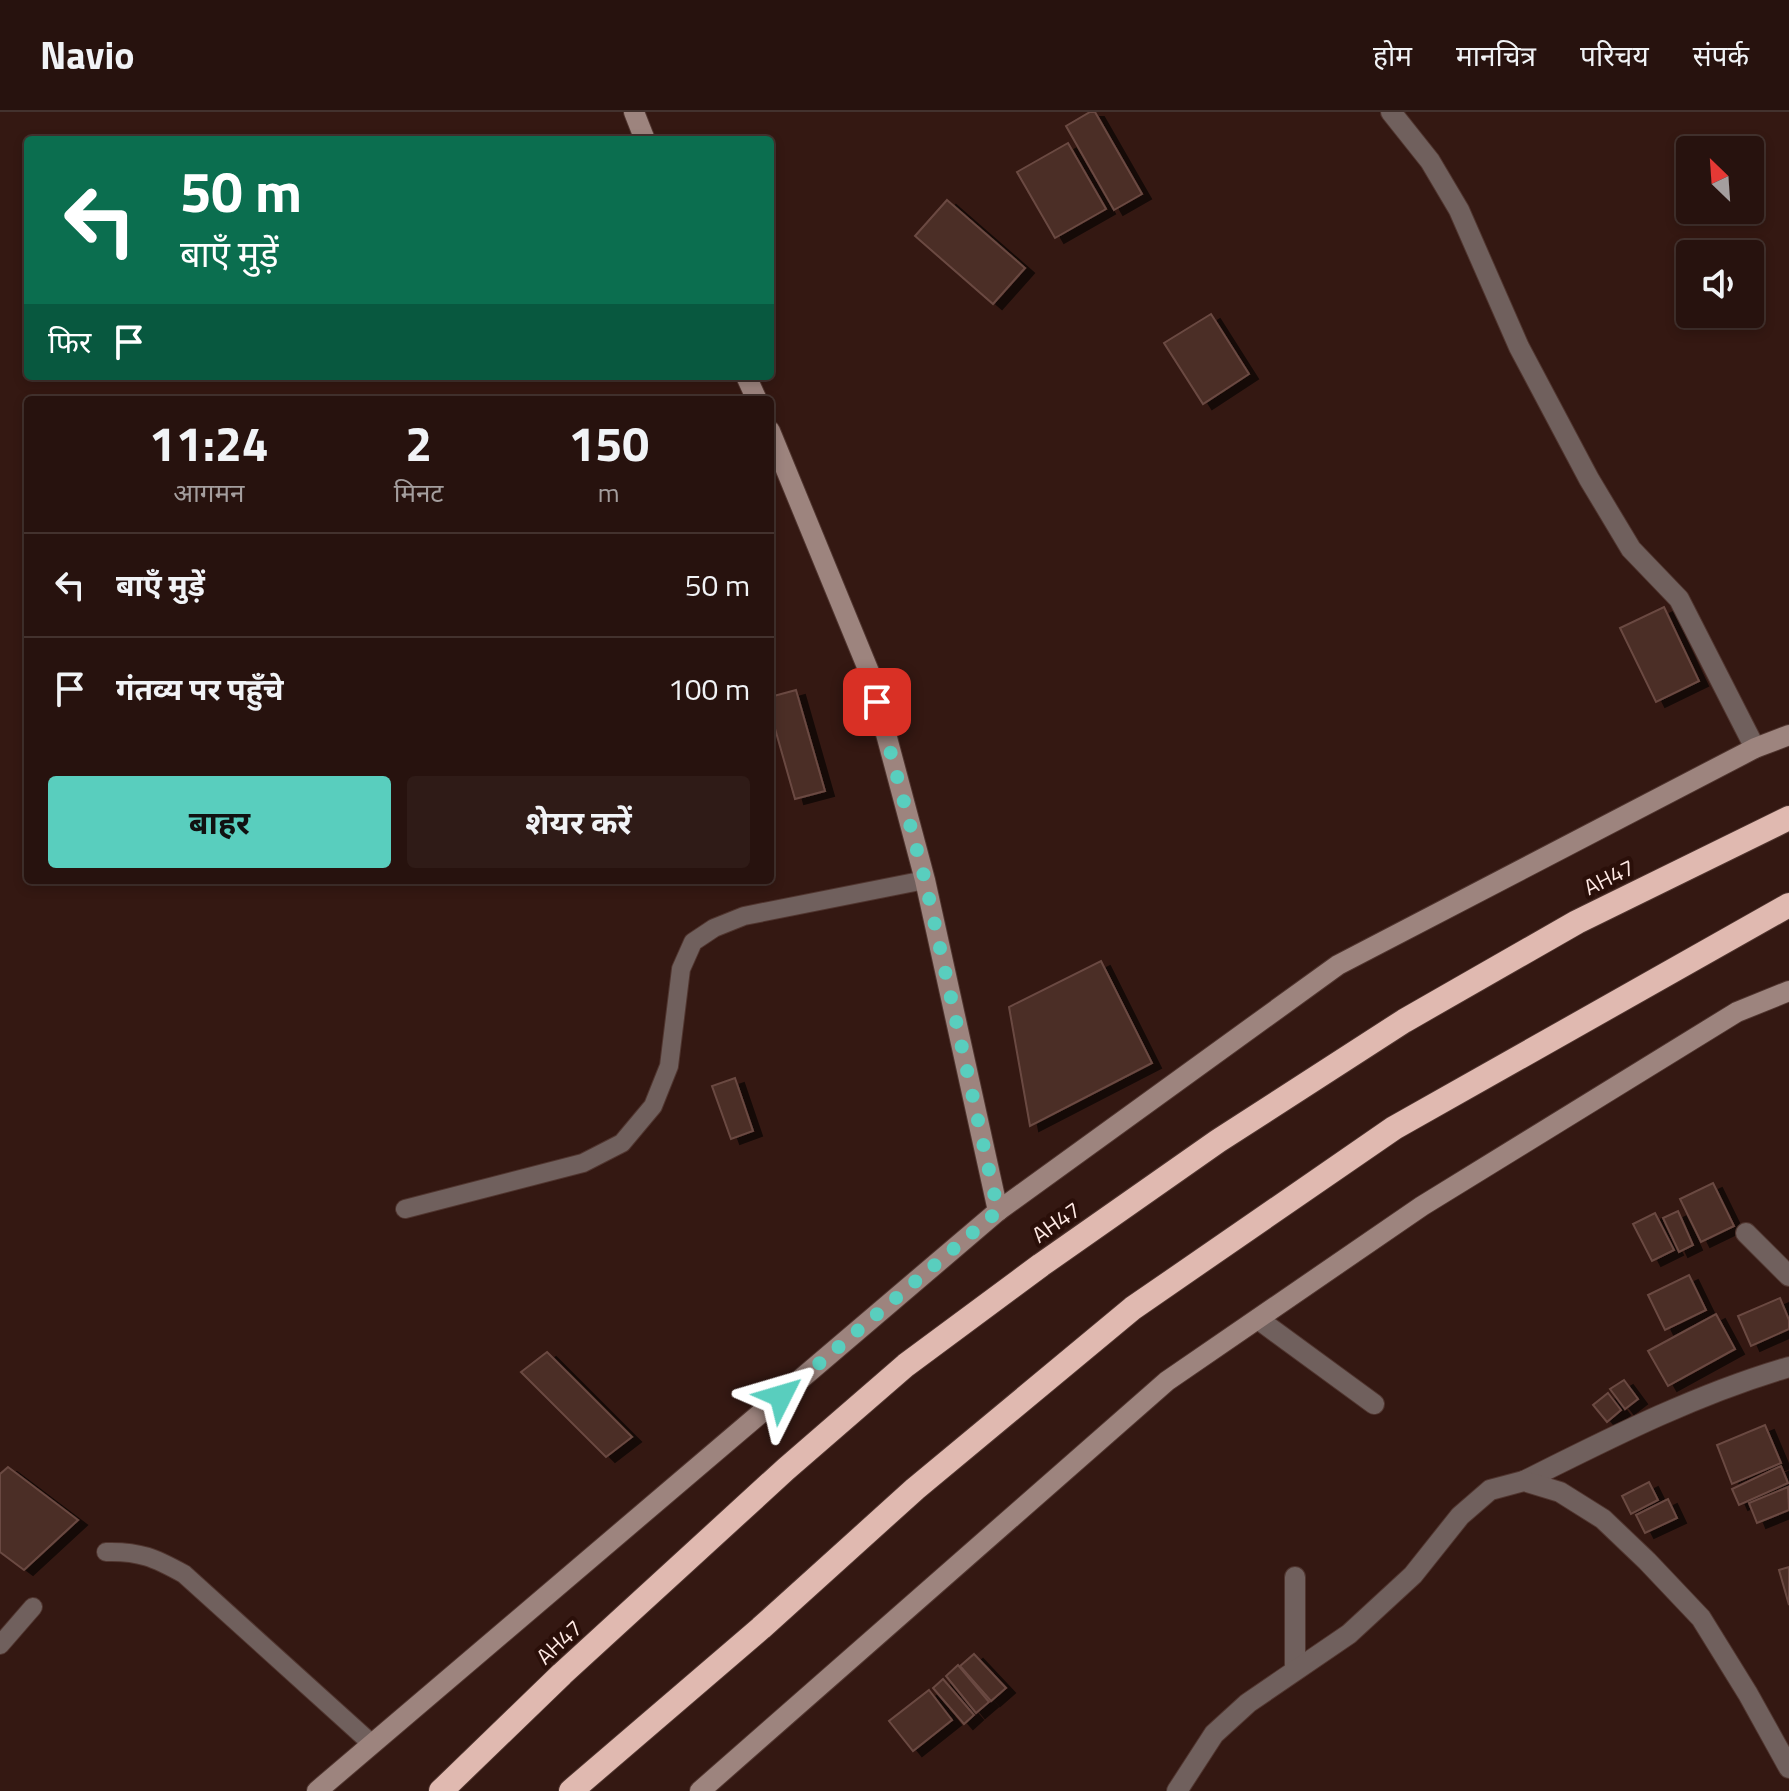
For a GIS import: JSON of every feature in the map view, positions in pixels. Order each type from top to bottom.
[{"type":"highway","name":"AH47","points":[[441,1791],[562,1674],[786,1469],[906,1365],[1041,1265],[1218,1141],[1404,1021],[1577,922],[1786,819]]},
{"type":"highway","points":[[571,1791],[761,1628],[915,1489],[1133,1308],[1394,1128],[1789,905]]},
{"type":"street","points":[[634,112],[643,136]]},
{"type":"street","points":[[1391,112],[1430,161],[1459,210],[1519,347],[1589,479],[1631,549],[1679,599],[1755,748]]},
{"type":"street","points":[[774,441],[870,674],[925,880],[998,1211]]},
{"type":"street","points":[[317,1791],[998,1211],[1338,965],[1755,748],[1789,735]]},
{"type":"street","points":[[700,1791],[1167,1381],[1448,1190],[1737,1012],[1789,991]]},
{"type":"street","points":[[1746,1233],[1789,1276]]},
{"type":"street","points":[[1258,1319],[1374,1404]]},
{"type":"street","points":[[1177,1791],[1214,1734],[1248,1703],[1349,1634],[1403,1585],[1460,1516],[1490,1490],[1524,1481],[1616,1435],[1733,1384],[1789,1367]]},
{"type":"street","points":[[1524,1481],[1560,1492],[1603,1519],[1701,1618],[1789,1768]]},
{"type":"street","points":[[1295,1577],[1295,1670]]},
{"type":"lane","points":[[405,1209],[583,1163],[622,1143],[653,1106],[669,1066],[681,969],[693,942],[714,928],[744,916],[925,880]]},
{"type":"lane","points":[[106,1552],[131,1551],[152,1557],[184,1574],[372,1744]]},
{"type":"lane","points":[[0,1645],[33,1607]]},
{"type":"building","points":[[1095,112],[1142,194],[1114,210],[1066,126]]},
{"type":"building","points":[[1068,143],[1106,209],[1055,238],[1017,172]]},
{"type":"building","points":[[947,200],[1025,268],[993,304],[915,236]]},
{"type":"building","points":[[1211,314],[1249,374],[1203,404],[1164,343]]},
{"type":"building","points":[[1664,607],[1699,681],[1656,702],[1620,628]]},
{"type":"building","points":[[796,690],[825,791],[795,799],[774,725],[774,696]]},
{"type":"building","points":[[1101,961],[1152,1063],[1030,1126],[1009,1007]]},
{"type":"building","points":[[735,1078],[753,1131],[731,1139],[712,1086]]},
{"type":"building","points":[[1713,1183],[1734,1226],[1701,1242],[1680,1199]]},
{"type":"building","points":[[1678,1211],[1693,1245],[1679,1252],[1663,1218]]},
{"type":"building","points":[[1655,1213],[1674,1250],[1652,1261],[1633,1224]]},
{"type":"building","points":[[1689,1275],[1706,1310],[1665,1330],[1648,1295]]},
{"type":"building","points":[[1780,1298],[1789,1320],[1789,1329],[1751,1346],[1738,1316]]},
{"type":"building","points":[[1716,1314],[1735,1349],[1668,1386],[1648,1351]]},
{"type":"building","points":[[547,1352],[632,1437],[606,1457],[521,1372]]},
{"type":"building","points":[[1624,1380],[1638,1399],[1625,1409],[1610,1389]]},
{"type":"building","points":[[1608,1393],[1621,1410],[1607,1422],[1593,1405]]},
{"type":"building","points":[[1765,1425],[1781,1463],[1732,1484],[1717,1445]]},
{"type":"building","points":[[1781,1466],[1788,1483],[1739,1505],[1732,1489]]},
{"type":"building","points":[[8,1467],[78,1520],[24,1570],[0,1552],[0,1474]]},
{"type":"building","points":[[1649,1482],[1658,1500],[1631,1514],[1622,1496]]},
{"type":"building","points":[[1788,1487],[1789,1510],[1757,1523],[1749,1503]]},
{"type":"building","points":[[1668,1499],[1677,1518],[1645,1533],[1636,1515]]},
{"type":"building","points":[[1789,1567],[1789,1605],[1779,1570]]},
{"type":"building","points":[[974,1654],[1006,1688],[991,1701],[960,1666]]},
{"type":"building","points":[[958,1665],[989,1702],[976,1713],[946,1676]]},
{"type":"building","points":[[943,1679],[974,1715],[964,1724],[933,1688]]},
{"type":"building","points":[[929,1690],[952,1720],[913,1751],[889,1721]]},
{"type":"route","points":[[781,1396],[998,1211],[925,880],[877,702]]}]
